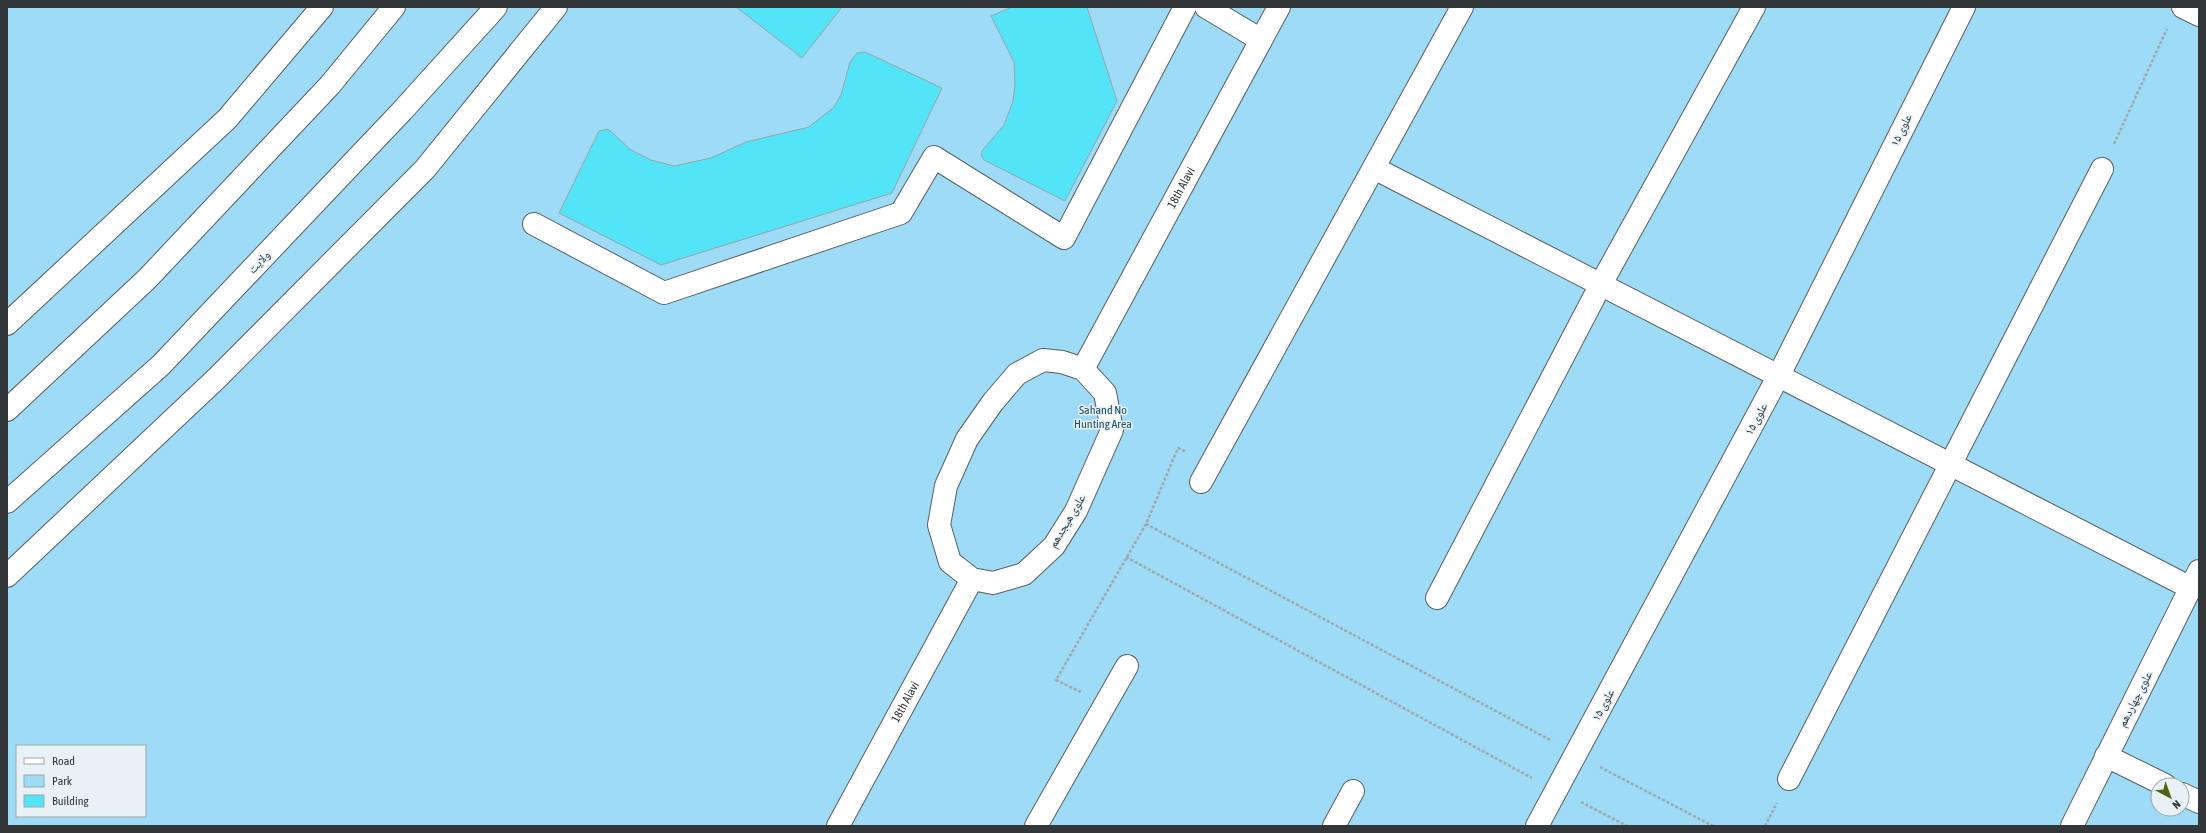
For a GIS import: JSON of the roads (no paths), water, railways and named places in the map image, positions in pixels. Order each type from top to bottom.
[{"type":"street","points":[[7,324],[227,119],[322,7]]},
{"type":"street","points":[[7,410],[147,279],[330,85],[394,7]]},
{"type":"street","name":"ولایت","points":[[7,502],[161,365],[402,111],[496,7]]},
{"type":"street","points":[[7,576],[217,378],[424,168],[556,7]]},
{"type":"street","points":[[534,224],[664,293],[901,213],[934,157],[1064,238],[1185,7]]},
{"type":"street","points":[[1206,7],[1262,40]]},
{"type":"street","name":"18th Alavi","points":[[1083,369],[1279,7]]},
{"type":"street","points":[[1201,482],[1462,7]]},
{"type":"street","points":[[1437,598],[1601,284],[1754,7]]},
{"type":"street","name":"علوی ۱۵","points":[[1537,826],[1780,375],[1964,7]]},
{"type":"street","points":[[2183,7],[2199,15]]},
{"type":"street","points":[[1374,168],[1780,375],[1951,465],[2195,580]]},
{"type":"street","points":[[1789,779],[2102,169]]},
{"type":"street","name":"علوی هیجدهم","points":[[1043,360],[1062,362],[1083,369],[1105,393],[1112,430],[1076,511],[1054,546],[1024,574],[993,583],[972,579],[950,562],[939,525],[946,486],[967,439],[993,402],[1017,374],[1043,360]]},
{"type":"street","name":"18th Alavi","points":[[838,826],[972,579]]},
{"type":"street","name":"علوی چهاردهم","points":[[2072,826],[2195,580]]},
{"type":"street","points":[[1036,826],[1126,666]]},
{"type":"street","points":[[2106,756],[2150,778]]},
{"type":"street","points":[[1334,826],[1353,791]]},
{"type":"park label","name":"Sahand No Hunting Area","points":[[1103,417]]}]
